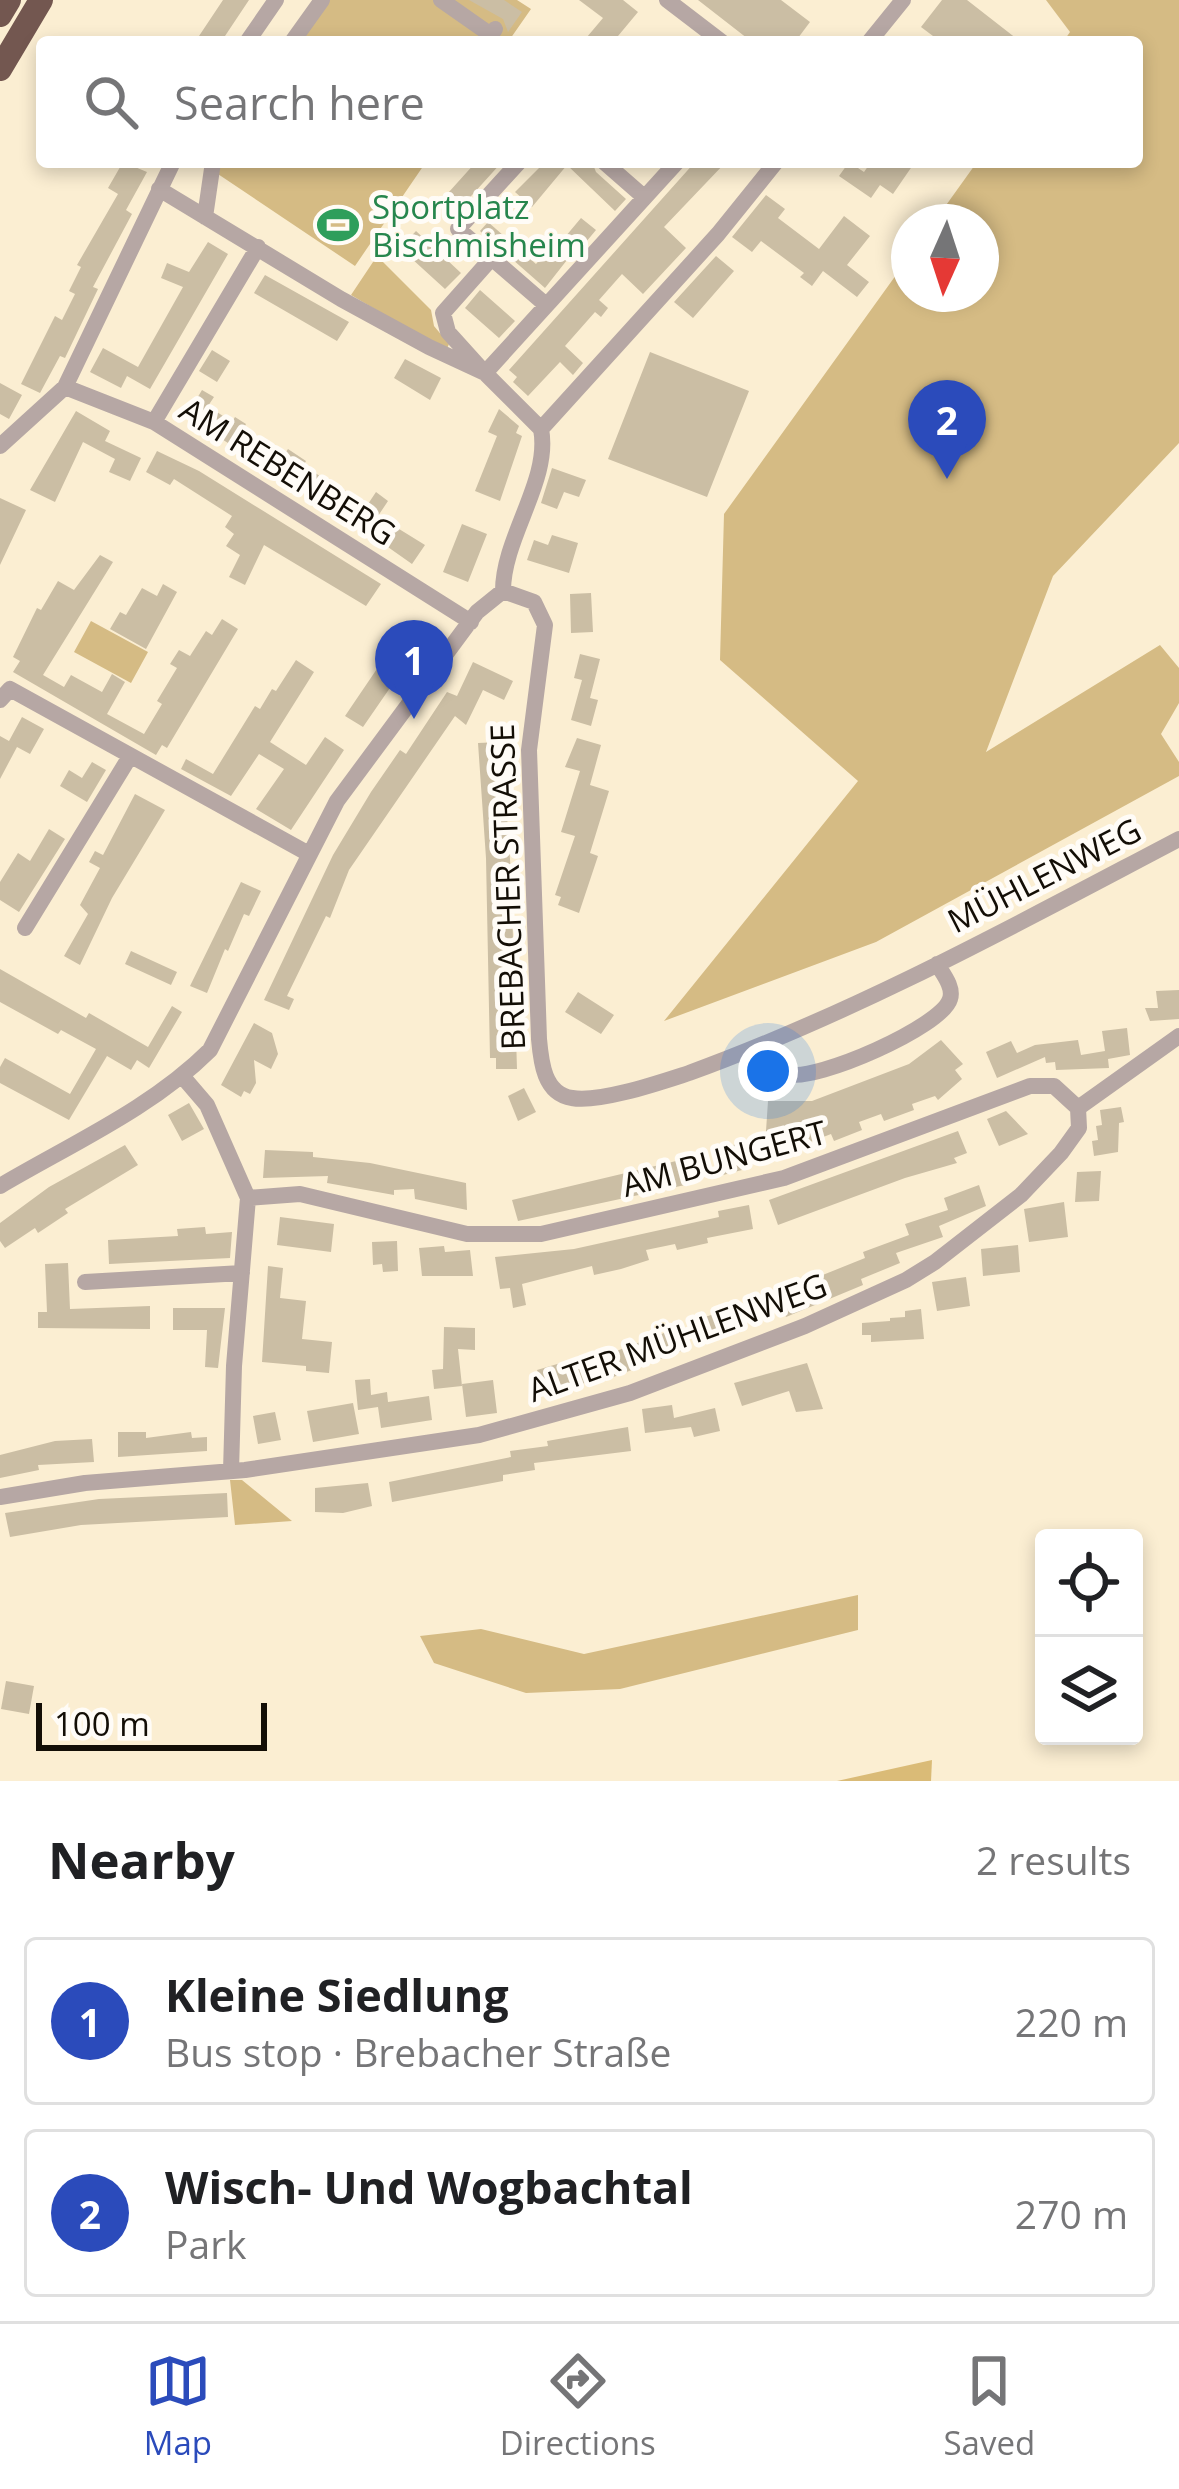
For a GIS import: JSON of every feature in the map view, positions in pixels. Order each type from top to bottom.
[{"type":"highway","points":[[0,15],[9,0]]},
{"type":"highway","points":[[0,69],[41,0]]},
{"type":"street","points":[[251,36],[276,0]]},
{"type":"street","points":[[296,36],[322,0]]},
{"type":"street","points":[[441,0],[491,34],[495,29]]},
{"type":"street","points":[[667,0],[714,36]]},
{"type":"street","points":[[874,36],[903,0]]},
{"type":"street","points":[[0,446],[65,387],[170,168]]},
{"type":"street","points":[[205,217],[212,168]]},
{"type":"street","points":[[514,168],[458,229],[547,305]]},
{"type":"street","points":[[611,168],[644,197]]},
{"type":"street","points":[[485,373],[671,168]]},
{"type":"street","points":[[0,1186],[183,1076],[210,1050],[337,801],[485,603],[503,591],[503,569],[541,459],[541,429],[718,234],[771,168]]},
{"type":"street","points":[[159,190],[411,338],[485,373]]},
{"type":"street","points":[[154,422],[258,247]]},
{"type":"street","points":[[490,260],[442,313],[448,332],[541,429]]},
{"type":"street","name":"AM REBENBERG","points":[[65,387],[154,422],[472,622]]},
{"type":"street","name":"BREBACHER STRASSE","points":[[503,591],[534,602],[545,625],[529,732],[529,770],[539,1039],[549,1083],[572,1098],[632,1090],[766,1045],[937,964]]},
{"type":"street","points":[[0,700],[10,689],[309,854]]},
{"type":"street","points":[[25,928],[128,758]]},
{"type":"street","name":"MÜHLENWEG","points":[[937,964],[1179,839]]},
{"type":"street","points":[[766,1045],[780,1070],[792,1076],[806,1076],[886,1046],[943,1010],[950,1000],[951,988],[937,964]]},
{"type":"street","points":[[1078,1108],[1179,1036]]},
{"type":"street","points":[[183,1076],[207,1105],[248,1198],[231,1471]]},
{"type":"street","name":"AM BUNGERT","points":[[248,1198],[300,1194],[467,1234],[541,1234],[784,1178],[1030,1086],[1054,1086],[1078,1108]]},
{"type":"street","name":"ALTER MÜHLENWEG","points":[[0,1497],[85,1483],[231,1471],[513,1428],[630,1393],[805,1326],[906,1280],[1021,1195],[1078,1128],[1078,1108]]},
{"type":"street","points":[[85,1282],[242,1273]]},
{"type":"shaded area","points":[[314,0],[517,0],[531,9],[512,36],[289,36]]},
{"type":"shaded area","points":[[1046,0],[1179,0],[1179,443],[1053,576],[986,752],[1160,645],[1179,668],[1179,703],[1161,734],[1179,762],[1179,776],[876,942],[664,1021],[858,781],[720,660],[724,514],[891,282],[891,312],[999,312],[999,204],[947,204],[973,168],[1143,168],[1143,36],[1067,36],[1070,32]]},
{"type":"shaded area","name":"Sportplatz Bischmisheim","points":[[209,168],[422,168],[355,266]]},
{"type":"shaded area","points":[[377,256],[431,310],[434,326],[449,344],[446,351],[351,295]]},
{"type":"shaded area","points":[[91,621],[148,652],[131,683],[74,652]]},
{"type":"shaded area","points":[[230,1480],[242,1480],[292,1521],[235,1525]]},
{"type":"shaded area","points":[[858,1595],[858,1630],[620,1689],[526,1693],[434,1663],[420,1636],[481,1629],[584,1654]]},
{"type":"shaded area","points":[[932,1760],[931,1781],[837,1781]]},
{"type":"building","points":[[223,0],[249,0],[225,36],[199,36]]},
{"type":"building","points":[[469,0],[504,0],[522,12],[508,32],[503,19]]},
{"type":"building","points":[[579,0],[623,0],[638,12],[618,36],[588,36],[603,18]]},
{"type":"building","points":[[698,0],[781,0],[810,22],[800,36],[744,36]]},
{"type":"building","points":[[942,0],[967,0],[1013,36],[933,36],[921,27]]},
{"type":"building","points":[[120,168],[147,172],[126,210],[132,214],[93,287],[98,289],[65,358],[60,356],[40,393],[21,384],[55,316],[62,320],[75,294],[69,291],[81,267],[77,265],[118,194],[108,188]]},
{"type":"building","points":[[471,168],[497,168],[453,216],[439,203]]},
{"type":"building","points":[[539,168],[564,168],[532,207],[515,192]]},
{"type":"building","points":[[570,168],[594,168],[626,199],[615,211]]},
{"type":"building","points":[[690,168],[720,168],[664,227],[686,248],[643,294],[622,274],[599,300],[608,308],[601,317],[595,312],[565,346],[583,363],[573,375],[560,362],[528,396],[513,382],[517,377],[509,370]]},
{"type":"building","points":[[845,168],[864,172],[867,168],[911,168],[893,194],[880,185],[871,198],[839,176]]},
{"type":"building","points":[[766,195],[785,209],[778,218],[819,249],[844,216],[870,236],[847,265],[869,282],[857,297],[823,271],[812,286],[800,277],[804,273],[761,241],[752,252],[732,237]]},
{"type":"building","points":[[581,218],[596,230],[545,288],[480,231],[488,222],[536,264]]},
{"type":"building","points":[[416,231],[461,273],[445,289],[400,248]]},
{"type":"building","points":[[208,242],[228,254],[150,389],[127,376],[121,388],[90,372],[103,348],[138,367],[183,287],[161,278],[167,263],[189,272]]},
{"type":"building","points":[[716,256],[734,271],[693,318],[674,302]]},
{"type":"building","points":[[265,275],[349,322],[337,341],[254,293]]},
{"type":"building","points":[[480,290],[515,321],[499,338],[465,308]]},
{"type":"building","points":[[212,350],[230,361],[217,382],[199,371]]},
{"type":"building","points":[[650,352],[749,391],[707,497],[608,459]]},
{"type":"building","points":[[405,359],[441,378],[430,400],[394,378]]},
{"type":"building","points":[[0,383],[22,395],[9,419],[0,414]]},
{"type":"building","points":[[202,390],[214,397],[208,406],[232,422],[235,417],[246,424],[243,430],[284,455],[288,449],[306,461],[303,466],[368,504],[376,492],[388,501],[378,516],[425,545],[412,564],[324,502],[194,422],[187,415]]},
{"type":"building","points":[[499,409],[519,426],[516,433],[522,436],[500,501],[475,491],[497,436],[488,432]]},
{"type":"building","points":[[76,411],[110,431],[105,441],[141,458],[130,481],[109,472],[115,459],[83,442],[55,502],[30,490]]},
{"type":"building","points":[[157,451],[199,471],[381,584],[366,606],[264,545],[245,585],[229,577],[240,555],[226,546],[234,534],[225,527],[232,516],[174,479],[170,485],[146,472]]},
{"type":"building","points":[[552,468],[586,480],[579,497],[564,492],[557,509],[541,503]]},
{"type":"building","points":[[0,498],[26,510],[0,565]]},
{"type":"building","points":[[462,524],[487,534],[468,582],[443,572]]},
{"type":"building","points":[[552,535],[578,543],[569,573],[527,560],[534,540],[548,545]]},
{"type":"building","points":[[100,555],[113,562],[43,675],[64,687],[71,675],[102,692],[112,674],[125,682],[107,714],[144,734],[177,668],[170,664],[179,650],[190,656],[206,631],[212,635],[222,619],[238,629],[167,748],[162,745],[156,755],[13,672],[20,661],[13,657],[37,608],[41,610],[58,581],[74,590]]},
{"type":"building","points":[[163,584],[177,592],[146,649],[110,629],[120,612],[126,615],[142,588],[157,596]]},
{"type":"building","points":[[591,593],[593,632],[571,633],[570,594]]},
{"type":"building","points":[[413,620],[431,632],[419,651],[400,638]]},
{"type":"building","points":[[580,654],[600,659],[590,698],[598,700],[591,726],[571,720],[582,680],[574,678]]},
{"type":"building","points":[[385,657],[403,669],[363,727],[345,716]]},
{"type":"building","points":[[296,660],[314,672],[270,742],[306,765],[325,737],[344,750],[291,830],[256,809],[284,769],[259,754],[231,796],[181,769],[186,759],[213,774],[255,706],[260,709]]},
{"type":"building","points":[[473,662],[513,681],[504,700],[483,690],[466,725],[455,716],[349,870],[330,918],[326,916],[287,996],[294,999],[289,1010],[264,1000],[333,855],[371,792],[400,750],[406,754],[447,692],[457,696]]},
{"type":"building","points":[[22,717],[44,729],[30,754],[17,747],[0,779],[0,736],[9,741]]},
{"type":"building","points":[[577,738],[601,745],[590,785],[609,791],[590,853],[598,856],[579,913],[558,905],[561,897],[555,895],[575,836],[561,832],[580,771],[565,767]]},
{"type":"building","points":[[502,742],[517,1069],[496,1069],[496,1058],[490,1058],[486,858],[478,743]]},
{"type":"building","points":[[92,762],[106,770],[87,802],[60,786],[69,770],[82,778]]},
{"type":"building","points":[[135,794],[165,810],[112,898],[80,965],[64,956],[88,914],[80,905],[100,868],[89,862],[95,851],[103,855]]},
{"type":"building","points":[[49,829],[65,839],[19,912],[0,900],[0,882],[18,853],[30,861]]},
{"type":"building","points":[[241,882],[261,891],[249,916],[244,914],[228,951],[225,949],[207,993],[190,986]]},
{"type":"building","points":[[131,951],[177,972],[171,985],[125,964]]},
{"type":"building","points":[[0,969],[148,1047],[172,1006],[182,1012],[149,1068],[137,1060],[131,1070],[107,1056],[69,1120],[0,1083],[0,1067],[5,1058],[70,1094],[96,1049],[0,1002]]},
{"type":"building","points":[[1179,990],[1179,1019],[1150,1021],[1145,1008],[1158,1008],[1156,991]]},
{"type":"building","points":[[578,992],[614,1015],[601,1034],[565,1012]]},
{"type":"building","points":[[254,1023],[272,1033],[278,1054],[271,1069],[254,1060],[256,1083],[250,1094],[244,1091],[241,1097],[221,1085]]},
{"type":"building","points":[[1127,1028],[1130,1055],[1108,1059],[1109,1068],[1056,1070],[1055,1062],[1046,1063],[1045,1057],[997,1078],[986,1052],[1011,1041],[1017,1053],[1035,1045],[1078,1040],[1081,1055],[1105,1051],[1102,1031]]},
{"type":"building","points":[[941,1040],[963,1064],[955,1070],[962,1079],[938,1100],[935,1096],[912,1104],[914,1110],[884,1121],[881,1114],[859,1122],[862,1130],[834,1141],[831,1134],[808,1147],[765,1146],[768,1101],[812,1101],[909,1064]]},
{"type":"building","points":[[524,1088],[536,1112],[518,1121],[508,1096]]},
{"type":"building","points":[[189,1103],[204,1129],[182,1141],[168,1115]]},
{"type":"building","points":[[1121,1107],[1124,1122],[1119,1123],[1118,1152],[1094,1156],[1092,1141],[1098,1140],[1096,1126],[1102,1125],[1100,1110]]},
{"type":"building","points":[[1006,1111],[1028,1134],[999,1146],[987,1119]]},
{"type":"building","points":[[958,1131],[967,1153],[954,1158],[957,1163],[778,1225],[769,1200]]},
{"type":"building","points":[[737,1144],[742,1170],[723,1175],[717,1149]]},
{"type":"building","points":[[125,1145],[138,1165],[65,1209],[68,1213],[38,1233],[35,1228],[5,1248],[0,1223],[49,1187]]},
{"type":"building","points":[[265,1150],[313,1152],[313,1157],[370,1163],[466,1183],[467,1210],[415,1199],[414,1189],[394,1190],[394,1195],[327,1183],[328,1176],[263,1178]]},
{"type":"building","points":[[693,1157],[699,1182],[518,1221],[512,1200]]},
{"type":"building","points":[[1101,1171],[1099,1201],[1075,1202],[1077,1172]]},
{"type":"building","points":[[979,1185],[986,1206],[939,1226],[943,1237],[896,1253],[900,1263],[861,1279],[863,1285],[786,1317],[778,1293],[909,1235],[905,1224],[948,1210],[944,1198]]},
{"type":"building","points":[[1064,1202],[1068,1237],[1029,1242],[1024,1209]]},
{"type":"building","points":[[749,1205],[753,1229],[677,1250],[675,1244],[646,1250],[649,1260],[621,1269],[594,1275],[592,1266],[522,1284],[526,1305],[513,1308],[510,1288],[500,1289],[495,1257],[574,1249],[719,1217],[718,1211]]},
{"type":"building","points":[[280,1217],[334,1224],[331,1252],[277,1245]]},
{"type":"building","points":[[205,1227],[206,1234],[232,1232],[230,1258],[109,1264],[108,1240],[178,1236],[177,1229]]},
{"type":"building","points":[[397,1241],[398,1271],[383,1272],[382,1264],[373,1265],[372,1242]]},
{"type":"building","points":[[1018,1245],[1020,1272],[983,1276],[981,1249]]},
{"type":"building","points":[[444,1246],[445,1252],[470,1250],[473,1276],[422,1276],[419,1248]]},
{"type":"building","points":[[68,1263],[70,1309],[150,1306],[150,1329],[38,1328],[38,1312],[47,1312],[45,1264]]},
{"type":"building","points":[[268,1266],[283,1268],[280,1298],[306,1301],[302,1339],[332,1342],[329,1373],[262,1362]]},
{"type":"building","points":[[966,1277],[970,1306],[937,1311],[932,1282]]},
{"type":"building","points":[[173,1308],[225,1308],[218,1368],[205,1367],[207,1330],[173,1330]]},
{"type":"building","points":[[729,1309],[738,1333],[710,1342],[702,1318]]},
{"type":"building","points":[[921,1309],[924,1339],[871,1342],[871,1335],[862,1335],[862,1323],[890,1321],[905,1317],[905,1311]]},
{"type":"building","points":[[444,1327],[475,1328],[475,1350],[458,1349],[462,1386],[434,1389],[432,1370],[443,1369]]},
{"type":"building","points":[[680,1327],[689,1348],[590,1386],[588,1382],[546,1396],[537,1370],[564,1362],[566,1370]]},
{"type":"building","points":[[807,1363],[823,1409],[796,1412],[789,1391],[742,1406],[734,1383]]},
{"type":"building","points":[[370,1379],[371,1395],[387,1392],[388,1402],[429,1396],[432,1420],[381,1428],[378,1407],[358,1410],[355,1380]]},
{"type":"building","points":[[493,1380],[497,1413],[466,1417],[462,1384]]},
{"type":"building","points":[[353,1403],[359,1434],[313,1442],[307,1411]]},
{"type":"building","points":[[672,1405],[674,1418],[715,1408],[720,1431],[694,1437],[691,1427],[645,1433],[642,1409]]},
{"type":"building","points":[[275,1412],[281,1440],[258,1444],[253,1416]]},
{"type":"building","points":[[628,1427],[631,1451],[534,1463],[535,1470],[503,1475],[503,1481],[392,1502],[389,1482],[511,1457],[510,1451],[548,1446],[547,1441]]},
{"type":"building","points":[[118,1432],[146,1432],[146,1438],[191,1432],[192,1438],[207,1437],[207,1451],[118,1457]]},
{"type":"building","points":[[92,1439],[94,1462],[38,1465],[39,1470],[0,1478],[0,1455],[55,1441]]},
{"type":"building","points":[[368,1483],[372,1506],[343,1513],[315,1512],[315,1488]]},
{"type":"building","points":[[227,1493],[228,1517],[81,1525],[10,1537],[5,1513],[99,1499]]},
{"type":"building","points":[[6,1681],[34,1686],[29,1714],[1,1709]]},
{"type":"place","name":"Sportplatz Bischmisheim","points":[[338,225]]},
{"type":"place","name":"Wisch- Und Wogbachtal","points":[[947,479]]},
{"type":"place","name":"Kleine Siedlung","points":[[414,719]]}]
